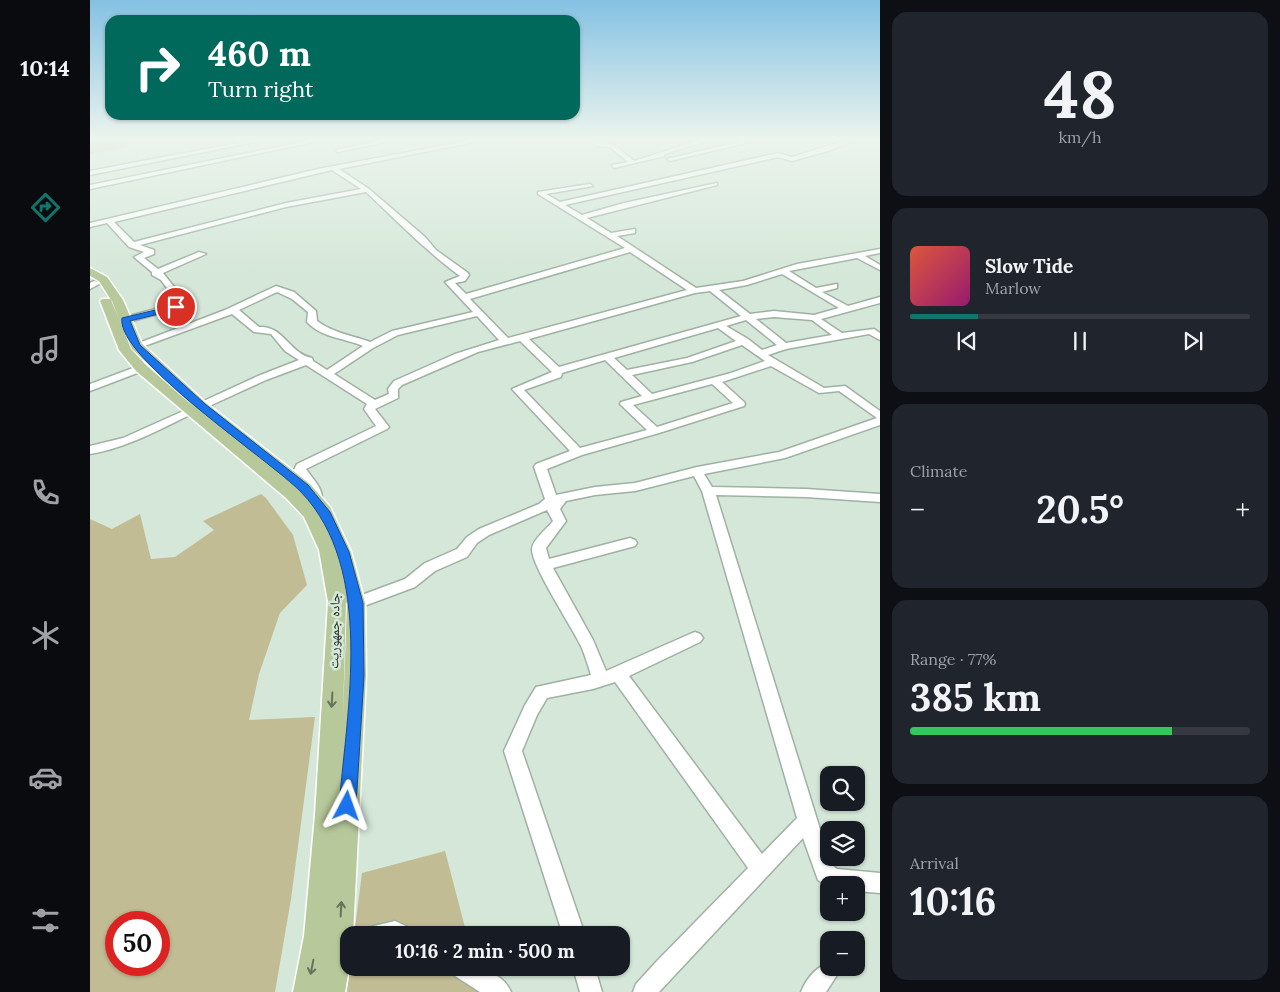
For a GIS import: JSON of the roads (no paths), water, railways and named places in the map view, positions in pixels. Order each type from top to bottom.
[{"type":"main road","name":"جاده جمهوریت","points":[[92,279],[103,279],[117,300],[136,346],[195,408],[292,494],[311,514],[328,550],[337,602],[327,815],[318,936],[308,992]]},
{"type":"main road","name":"جاده جمهوریت","points":[[92,279],[106,298],[125,350],[141,368],[304,488],[324,512],[342,552],[356,603],[356,676],[345,926]]},
{"type":"main road","name":"جاده جمهوریت","points":[[331,992],[340,956]]},
{"type":"street","points":[[90,194],[125,185]]},
{"type":"street","points":[[90,225],[260,185]]},
{"type":"street","points":[[360,185],[422,239],[433,252],[465,275],[462,279],[449,282],[504,340]]},
{"type":"street","points":[[557,205],[644,185]]},
{"type":"street","points":[[579,218],[624,204],[710,185]]},
{"type":"street","points":[[590,186],[540,193],[557,205],[610,235],[694,291]]},
{"type":"street","points":[[132,245],[286,205],[367,190]]},
{"type":"street","points":[[109,221],[132,245],[151,252],[138,257],[164,278],[183,304],[125,320]]},
{"type":"street","points":[[610,235],[632,230]]},
{"type":"street","points":[[463,298],[630,249]]},
{"type":"street","points":[[316,502],[316,489],[300,470],[300,467],[383,427],[369,409],[374,404],[394,396],[393,389],[398,383],[447,361],[504,340],[522,338],[694,291],[744,283],[782,270],[880,251]]},
{"type":"street","points":[[155,272],[202,254]]},
{"type":"street","points":[[858,255],[880,268]]},
{"type":"street","points":[[782,270],[845,308]]},
{"type":"street","points":[[815,291],[834,286]]},
{"type":"street","points":[[712,288],[784,346]]},
{"type":"street","points":[[136,346],[233,310],[276,289],[282,290],[312,311],[312,322],[322,330],[335,337],[348,337],[370,346]]},
{"type":"street","points":[[557,371],[746,317],[774,314],[814,318],[880,300]]},
{"type":"street","points":[[233,310],[256,330],[268,329],[274,332],[288,348],[374,404]]},
{"type":"street","points":[[328,374],[370,346],[395,333],[478,313]]},
{"type":"street","points":[[814,318],[840,336]]},
{"type":"street","points":[[718,324],[745,341],[772,362],[823,391],[841,388],[880,416]]},
{"type":"street","points":[[761,354],[784,346],[871,331],[880,337]]},
{"type":"street","points":[[522,338],[557,371]]},
{"type":"street","points":[[627,373],[689,360],[745,341]]},
{"type":"street","points":[[606,356],[627,373],[650,398]]},
{"type":"street","points":[[90,450],[98,450],[131,437],[262,378],[309,360]]},
{"type":"street","points":[[655,431],[625,404],[714,381],[772,362]]},
{"type":"street","points":[[90,388],[141,368]]},
{"type":"street","points":[[557,371],[557,375],[552,378],[517,389],[578,452]]},
{"type":"street","points":[[557,500],[540,467],[578,452],[655,431],[740,404],[714,381]]},
{"type":"street","points":[[356,603],[410,583],[430,567],[462,553],[472,540],[484,532],[543,508],[557,500],[595,492],[636,487],[697,471],[782,455],[880,421]]},
{"type":"street","points":[[697,471],[708,491],[807,821],[825,873],[833,879],[880,883]]},
{"type":"street","points":[[708,491],[806,493],[880,498]]},
{"type":"street","points":[[557,500],[553,509],[560,521],[555,531],[540,546],[539,550],[544,565],[589,646],[609,676],[762,870]]},
{"type":"street","points":[[544,565],[630,543]]},
{"type":"street","points":[[571,926],[513,752],[531,710],[542,692],[593,682],[695,638]]},
{"type":"street","points":[[644,992],[691,940],[762,870],[807,821]]},
{"type":"street","points":[[475,976],[500,992]]},
{"type":"street","points":[[586,976],[591,992]]}]
